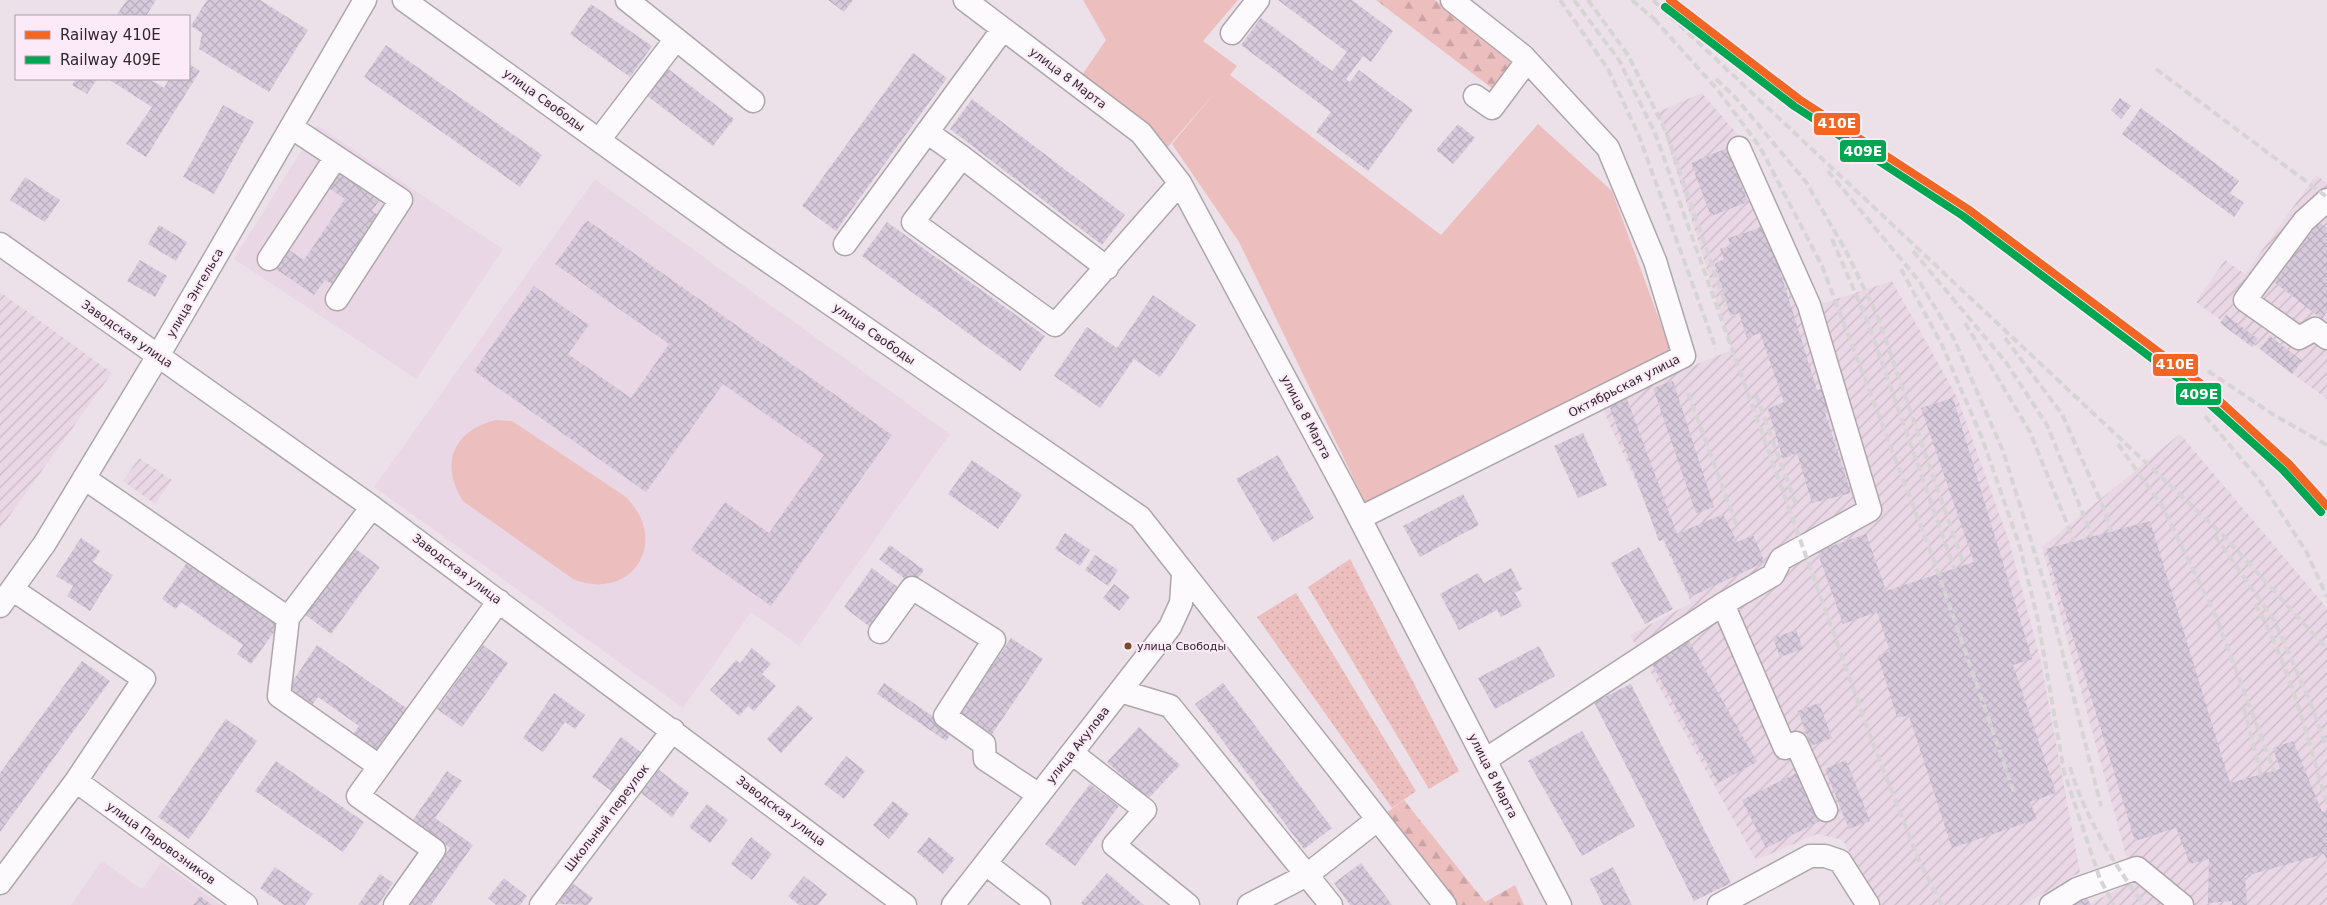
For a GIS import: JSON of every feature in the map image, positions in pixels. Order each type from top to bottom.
[{"type":"street","name":"улица Энгельса","points":[[6,598],[45,543],[158,356],[365,0]]},
{"type":"street","name":"улица Свободы","points":[[404,0],[736,239],[1140,517],[1183,575],[1445,905]]},
{"type":"street","points":[[627,0],[753,101]]},
{"type":"street","name":"улица 8 Марта","points":[[965,0],[1141,133],[1180,182],[1360,518],[1560,905]]},
{"type":"street","points":[[1232,33],[1258,0]]},
{"type":"street","name":"Октябрьская улица","points":[[1360,518],[1684,356],[1655,261],[1608,148],[1527,61],[1452,0]]},
{"type":"street","points":[[845,244],[1003,29]]},
{"type":"street","points":[[600,140],[676,39]]},
{"type":"street","points":[[1475,96],[1492,108],[1527,61]]},
{"type":"street","points":[[291,127],[401,200],[337,300]]},
{"type":"street","points":[[927,132],[1108,268]]},
{"type":"street","points":[[1485,760],[1723,604],[1773,575],[1781,559],[1870,510],[1809,305],[1739,148]]},
{"type":"street","points":[[270,259],[336,157]]},
{"type":"street","points":[[962,157],[913,222],[1055,325],[1108,268],[1180,182]]},
{"type":"street","points":[[2327,200],[2304,221],[2245,300],[2299,338],[2315,329],[2327,338]]},
{"type":"street","name":"Заводская улица","points":[[0,244],[372,507],[906,905]]},
{"type":"street","points":[[84,478],[288,618]]},
{"type":"street","points":[[372,507],[288,618],[279,696],[379,766]]},
{"type":"street","name":"улица Акулова","points":[[953,905],[1170,627],[1181,603],[1183,575]]},
{"type":"street","points":[[880,632],[912,588],[994,640],[945,716],[984,744],[985,759],[1039,795]]},
{"type":"street","points":[[0,883],[76,780],[144,679],[6,598]]},
{"type":"street","points":[[395,905],[434,850],[358,796],[499,601]]},
{"type":"street","points":[[1723,604],[1785,748],[1796,743],[1826,810]]},
{"type":"street","points":[[1120,691],[1170,706],[1331,905]]},
{"type":"street","name":"Школьный переулок","points":[[541,905],[673,730]]},
{"type":"street","points":[[1072,753],[1145,810],[1114,845],[1188,905]]},
{"type":"street","name":"улица Паровозников","points":[[76,780],[246,905]]},
{"type":"street","points":[[1249,905],[1307,875],[1378,820]]},
{"type":"street","points":[[1719,905],[1810,856],[1825,856],[1840,861],[1868,905]]},
{"type":"street","points":[[986,864],[1039,905]]},
{"type":"street","points":[[2051,905],[2077,888],[2136,868],[2182,905]]},
{"type":"shaded area","points":[[1702,93],[1751,150],[1818,305],[1892,281],[1957,397],[2009,541],[2041,662],[2080,872],[2024,905],[1876,905],[1843,840],[1817,834],[1756,860],[1630,635],[1691,603],[1600,403],[1732,350],[1658,112]]},
{"type":"shaded area","points":[[317,125],[503,249],[416,379],[234,259]]},
{"type":"shaded area","points":[[2316,175],[2327,183],[2327,399],[2196,302],[2225,260],[2245,274]]},
{"type":"shaded area","points":[[595,179],[950,434],[799,646],[751,612],[683,708],[374,487]]},
{"type":"shaded area","points":[[0,292],[112,373],[0,529]]},
{"type":"shaded area","points":[[2180,434],[2327,608],[2327,905],[2088,905],[2133,881],[2042,547]]},
{"type":"shaded area","points":[[139,458],[172,480],[155,504],[123,481]]},
{"type":"shaded area","points":[[102,861],[142,889],[161,862],[221,905],[71,905]]},
{"type":"green space","points":[[1083,0],[1238,0],[1203,41],[1237,66],[1230,75],[1441,235],[1538,124],[1612,191],[1670,349],[1365,502],[1239,242],[1172,144],[1217,90],[1166,149],[1082,75],[1106,40]]},
{"type":"green space","points":[[1376,0],[1435,0],[1514,61],[1493,89]]},
{"type":"green space","points":[[496,420],[512,421],[626,497],[639,514],[645,532],[644,549],[638,564],[627,575],[612,583],[594,584],[573,579],[463,501],[452,474],[452,461],[455,450],[461,440],[470,432]]},
{"type":"green space","points":[[1350,559],[1459,771],[1429,789],[1308,587]]},
{"type":"green space","points":[[1296,593],[1416,791],[1392,808],[1257,617]]},
{"type":"green space","points":[[1404,800],[1485,902],[1515,885],[1524,905],[1454,905],[1382,816]]},
{"type":"building","points":[[127,0],[156,0],[147,15],[117,15]]},
{"type":"building","points":[[207,0],[260,0],[308,30],[269,92],[199,49],[202,33],[191,26]]},
{"type":"building","points":[[828,0],[853,0],[844,12]]},
{"type":"building","points":[[1278,0],[1352,0],[1393,31],[1371,62],[1363,56],[1346,79],[1350,82],[1359,70],[1413,110],[1368,171],[1316,132],[1331,112],[1241,45],[1261,18],[1332,71],[1347,52]]},
{"type":"building","points":[[591,4],[652,46],[630,77],[570,34]]},
{"type":"building","points":[[386,45],[542,155],[520,187],[364,77]]},
{"type":"building","points":[[913,53],[947,78],[836,231],[802,206]]},
{"type":"building","points":[[190,65],[200,71],[146,157],[126,144],[152,107],[110,80],[151,80],[164,88],[168,80],[190,80]]},
{"type":"building","points":[[667,68],[734,119],[713,146],[646,95]]},
{"type":"building","points":[[75,80],[96,80],[87,94],[72,85]]},
{"type":"building","points":[[2120,98],[2131,106],[2121,119],[2111,110]]},
{"type":"building","points":[[972,99],[1125,215],[1102,245],[950,129]]},
{"type":"building","points":[[223,105],[254,122],[214,194],[183,177]]},
{"type":"building","points":[[2141,108],[2239,181],[2230,193],[2244,203],[2234,217],[2122,134]]},
{"type":"building","points":[[1458,124],[1475,138],[1453,164],[1436,150]]},
{"type":"building","points":[[1727,148],[1748,202],[1711,216],[1691,163]]},
{"type":"building","points":[[338,165],[383,195],[372,211],[381,217],[335,286],[325,280],[314,295],[270,265],[283,246],[304,260],[345,199],[324,185]]},
{"type":"building","points":[[25,177],[60,200],[45,222],[10,200]]},
{"type":"building","points":[[587,220],[892,435],[771,606],[691,550],[725,502],[769,533],[824,455],[723,384],[646,492],[474,371],[534,286],[589,325],[568,354],[631,398],[669,344],[555,264]]},
{"type":"building","points":[[887,222],[1045,336],[1020,371],[862,256]]},
{"type":"building","points":[[2319,222],[2327,228],[2327,312],[2322,319],[2274,282]]},
{"type":"building","points":[[159,225],[187,242],[176,261],[148,244]]},
{"type":"building","points":[[1766,226],[1817,390],[1826,388],[1832,411],[1825,413],[1851,493],[1812,503],[1797,453],[1783,459],[1768,409],[1784,402],[1760,333],[1747,338],[1739,313],[1730,315],[1715,264],[1724,259],[1720,249],[1731,246],[1728,238]]},
{"type":"building","points":[[140,260],[167,276],[155,297],[127,281]]},
{"type":"building","points":[[1153,295],[1196,325],[1160,377],[1134,359],[1100,408],[1054,376],[1087,327],[1117,348]]},
{"type":"building","points":[[2226,315],[2258,339],[2252,347],[2220,323]]},
{"type":"building","points":[[2270,336],[2302,361],[2292,374],[2260,349]]},
{"type":"building","points":[[1673,381],[1714,507],[1696,513],[1653,388]]},
{"type":"building","points":[[1953,398],[2032,659],[2013,665],[2056,793],[2030,802],[2037,819],[1952,848],[1909,716],[1897,717],[1878,656],[1890,651],[1877,612],[1843,624],[1817,551],[1866,534],[1886,591],[1974,562],[1921,408]]},
{"type":"building","points":[[1627,399],[1677,534],[1723,514],[1737,542],[1753,535],[1765,562],[1690,597],[1664,540],[1669,538],[1659,541],[1609,405]]},
{"type":"building","points":[[1583,433],[1607,485],[1578,498],[1554,446]]},
{"type":"building","points":[[1278,455],[1314,518],[1273,542],[1236,479]]},
{"type":"building","points":[[972,460],[1022,495],[998,529],[948,494]]},
{"type":"building","points":[[1463,494],[1479,525],[1420,557],[1403,526]]},
{"type":"building","points":[[2150,521],[2230,783],[2280,769],[2273,748],[2293,741],[2322,812],[2327,810],[2327,861],[2324,854],[2245,876],[2247,905],[2232,905],[2232,901],[2208,903],[2209,859],[2190,864],[2176,828],[2135,841],[2046,549]]},
{"type":"building","points":[[1065,533],[1090,550],[1080,566],[1055,549]]},
{"type":"building","points":[[81,538],[100,551],[93,562],[113,575],[90,611],[67,596],[73,586],[56,576]]},
{"type":"building","points":[[890,545],[924,570],[913,585],[879,559]]},
{"type":"building","points":[[353,547],[380,567],[331,634],[304,614]]},
{"type":"building","points":[[1639,547],[1673,609],[1645,624],[1611,563]]},
{"type":"building","points":[[1095,555],[1118,570],[1108,586],[1085,570]]},
{"type":"building","points":[[188,561],[279,625],[251,664],[237,654],[243,645],[181,602],[176,609],[162,599]]},
{"type":"building","points":[[872,568],[899,588],[870,627],[844,607]]},
{"type":"building","points":[[1511,568],[1522,589],[1515,593],[1522,606],[1501,617],[1497,610],[1459,630],[1440,594],[1478,573],[1484,583]]},
{"type":"building","points":[[1114,584],[1130,597],[1119,611],[1103,598]]},
{"type":"building","points":[[1796,630],[1803,649],[1780,657],[1773,638]]},
{"type":"building","points":[[1687,637],[1757,762],[1718,783],[1649,659]]},
{"type":"building","points":[[1011,638],[1043,659],[990,737],[958,716]]},
{"type":"building","points":[[317,645],[412,712],[381,756],[352,736],[359,726],[318,697],[310,708],[286,691]]},
{"type":"building","points":[[483,645],[508,663],[462,727],[437,709]]},
{"type":"building","points":[[1539,646],[1555,676],[1495,709],[1478,678]]},
{"type":"building","points":[[752,648],[771,664],[762,674],[776,686],[754,711],[748,706],[739,716],[710,690],[736,660],[740,663]]},
{"type":"building","points":[[82,661],[110,681],[0,832],[0,773]]},
{"type":"building","points":[[884,683],[953,730],[946,741],[877,694]]},
{"type":"building","points":[[1223,683],[1332,828],[1304,849],[1195,704]]},
{"type":"building","points":[[1631,684],[1731,883],[1694,901],[1594,702]]},
{"type":"building","points":[[554,693],[585,715],[575,729],[565,722],[543,752],[523,738]]},
{"type":"building","points":[[1819,703],[1832,738],[1811,746],[1798,711]]},
{"type":"building","points":[[798,705],[813,718],[781,753],[767,739]]},
{"type":"building","points":[[226,719],[257,741],[189,839],[158,817]]},
{"type":"building","points":[[1139,727],[1180,765],[1148,799],[1107,762]]},
{"type":"building","points":[[1582,731],[1635,826],[1582,856],[1528,761]]},
{"type":"building","points":[[621,737],[642,753],[613,792],[592,777]]},
{"type":"building","points":[[846,756],[865,771],[844,799],[824,784]]},
{"type":"building","points":[[1846,760],[1870,821],[1849,829],[1825,769]]},
{"type":"building","points":[[276,761],[364,822],[343,852],[255,791]]},
{"type":"building","points":[[659,770],[689,793],[672,817],[641,793]]},
{"type":"building","points":[[447,771],[462,781],[435,818],[473,845],[431,905],[410,905],[450,848],[412,821]]},
{"type":"building","points":[[1797,773],[1820,821],[1766,848],[1742,800]]},
{"type":"building","points":[[1090,784],[1119,806],[1075,866],[1045,844]]},
{"type":"building","points":[[893,801],[909,814],[889,839],[873,825]]},
{"type":"building","points":[[707,804],[728,820],[710,843],[689,827]]},
{"type":"building","points":[[751,837],[772,854],[752,880],[731,864]]},
{"type":"building","points":[[929,837],[955,859],[943,874],[917,852]]},
{"type":"building","points":[[1361,863],[1392,905],[1350,905],[1334,883]]},
{"type":"building","points":[[275,867],[313,894],[305,905],[284,905],[260,888]]},
{"type":"building","points":[[1613,867],[1632,905],[1603,905],[1590,879]]},
{"type":"building","points":[[1107,873],[1144,905],[1083,905],[1081,903]]},
{"type":"building","points":[[380,874],[393,883],[378,905],[358,905]]},
{"type":"building","points":[[804,876],[827,894],[818,905],[799,905],[788,896]]},
{"type":"building","points":[[504,878],[527,896],[520,905],[496,905],[488,898]]},
{"type":"building","points":[[572,883],[593,898],[588,905],[558,904]]},
{"type":"building","points":[[2084,893],[2091,905],[2062,905]]},
{"type":"building","points":[[200,896],[212,905],[193,905]]},
{"type":"railway","points":[[1560,0],[1608,69],[1639,136],[1716,349]]},
{"type":"railway","points":[[1574,0],[1619,60],[1655,133],[1872,741],[1920,863],[1942,905]]},
{"type":"railway","points":[[1588,0],[1628,55],[1666,132],[1726,306]]},
{"type":"railway","points":[[1632,0],[1659,23]]},
{"type":"railway","points":[[1653,0],[2223,535],[2327,649]]},
{"type":"railway","points":[[1654,19],[1716,88],[1760,147],[1822,266],[1934,561],[2015,795]]},
{"type":"railway","points":[[2156,69],[2327,197]]},
{"type":"railway","points":[[1716,79],[1735,97],[1806,182],[1845,249],[1877,315],[1964,565]]},
{"type":"railway","points":[[1828,171],[1919,281],[1954,339],[2003,451],[2048,595],[2101,806]]},
{"type":"railway","points":[[1832,239],[1867,320],[1954,568]]},
{"type":"railway","points":[[1913,251],[2005,361],[2047,425],[2092,536]]},
{"type":"railway","points":[[1901,269],[1942,345],[1982,438],[2020,547],[2038,620],[2064,772],[2100,879],[2114,905]]},
{"type":"railway","points":[[1965,323],[2030,432],[2074,541]]},
{"type":"railway","points":[[2005,338],[2062,414],[2104,509],[2111,532]]},
{"type":"railway","points":[[2208,371],[2274,415],[2327,445]]},
{"type":"railway","points":[[1688,393],[1738,529]]},
{"type":"railway","points":[[1756,395],[1797,507]]},
{"type":"railway","points":[[2205,416],[2260,481],[2306,551],[2327,597]]},
{"type":"railway","points":[[2118,444],[2162,506],[2216,617],[2274,771]]},
{"type":"railway","points":[[2215,536],[2274,620],[2311,704],[2327,749]]},
{"type":"railway","points":[[2255,604],[2288,676],[2327,804]]},
{"type":"railway","points":[[2244,708],[2261,775]]},
{"type":"railway","points":[[2070,767],[2083,803],[2101,839],[2122,874],[2144,905]]},
{"type":"rail line","name":"410E","points":[[1670,0],[1799,99],[1968,209],[2200,383],[2289,464],[2327,506]]},
{"type":"rail line","name":"409E","points":[[1665,7],[1794,106],[1963,216],[2194,390],[2283,470],[2321,512]]},
{"type":"place","name":"улица Свободы","points":[[1128,646]]}]
